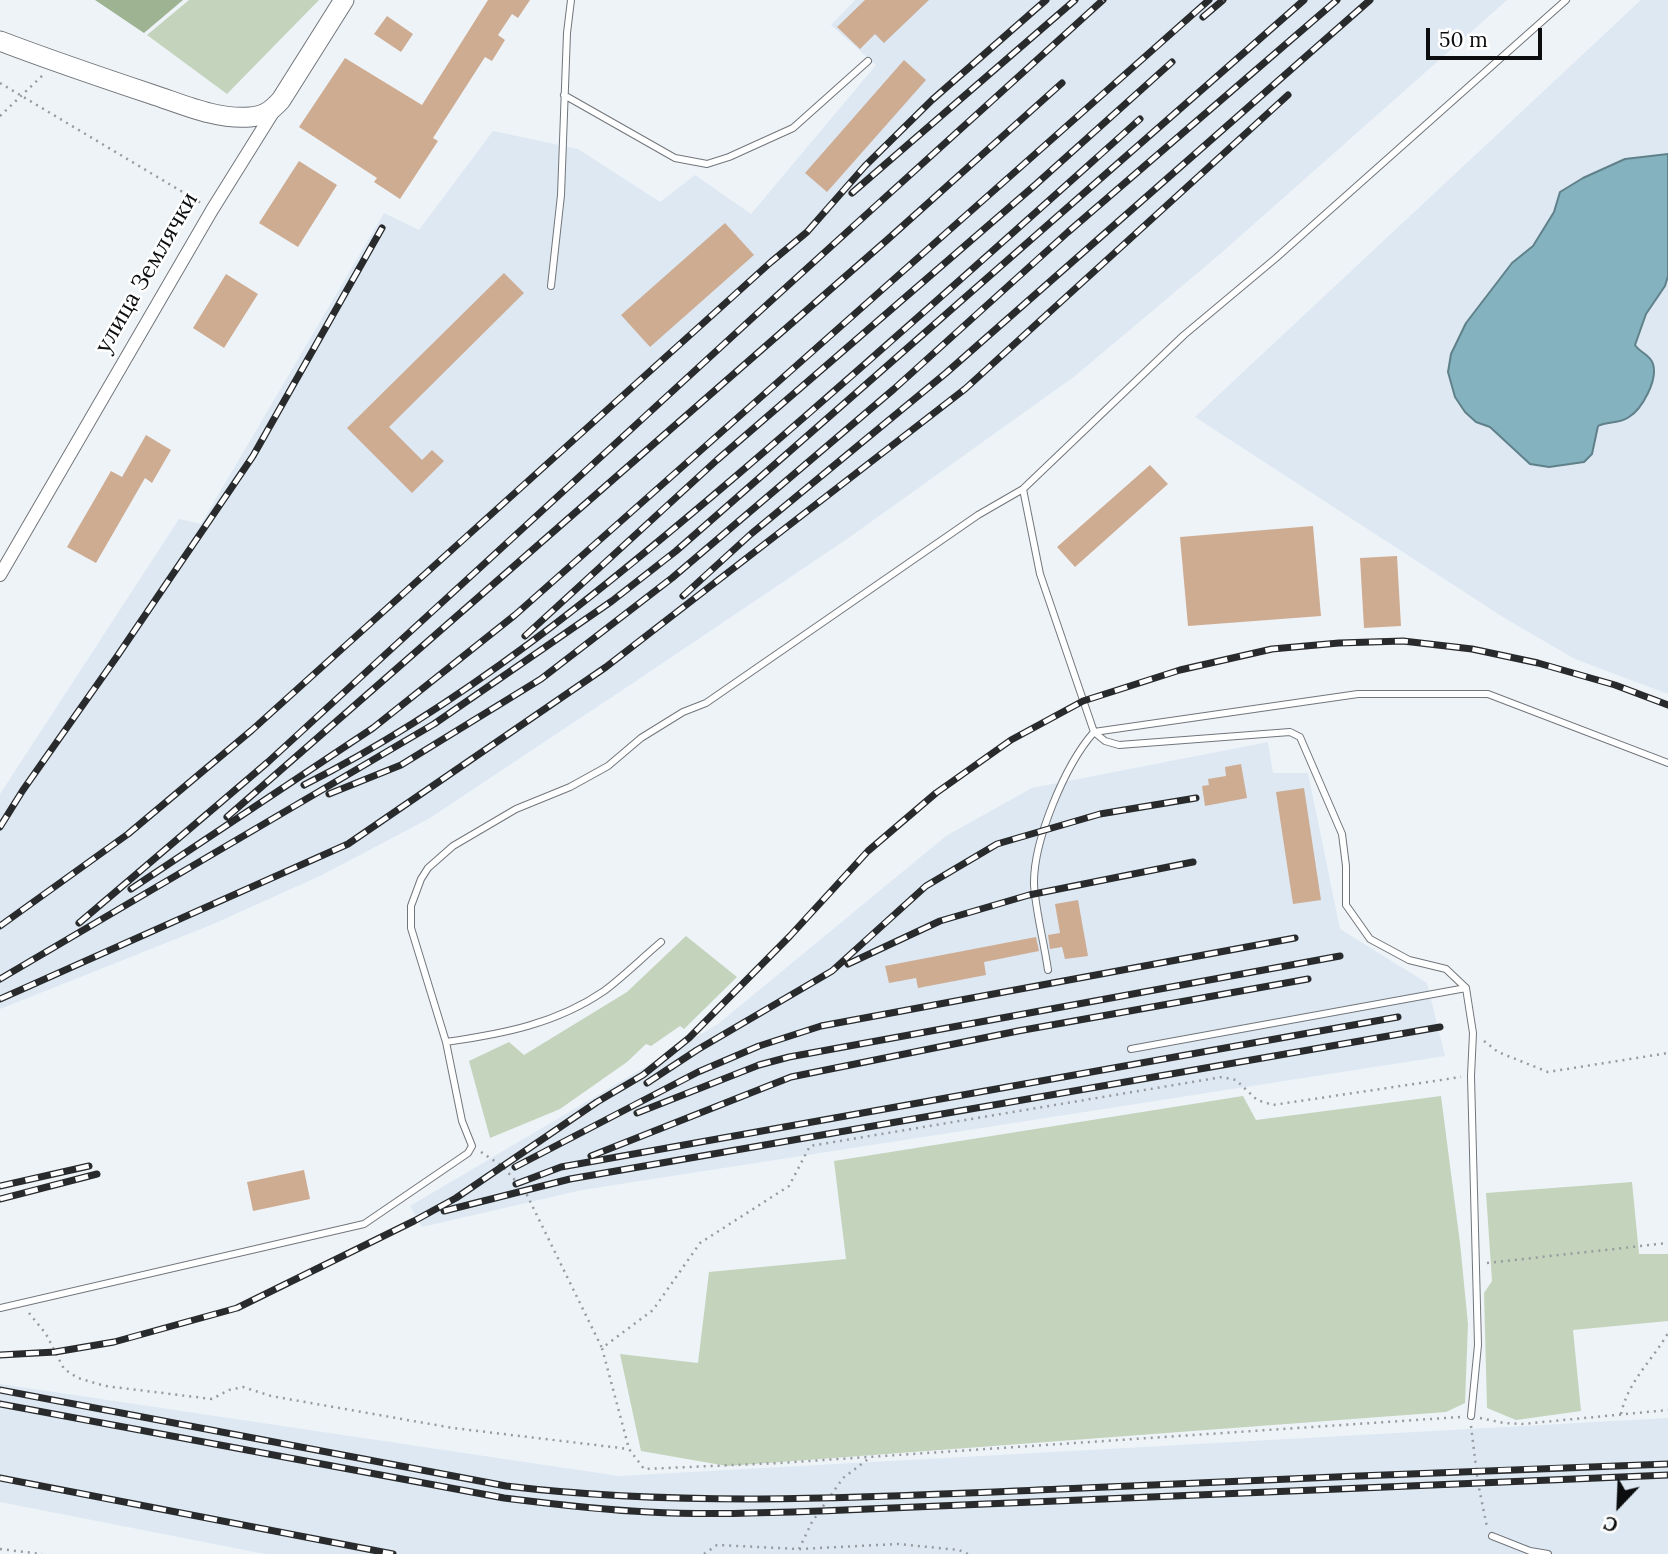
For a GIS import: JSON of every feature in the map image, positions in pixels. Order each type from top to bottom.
[{"type":"street","name":"улица Землячки","points":[[0,575],[212,210],[344,0]]},
{"type":"street","points":[[0,41],[57,63],[201,110],[237,118],[263,115],[281,100]]},
{"type":"lane","points":[[551,286],[561,195],[564,95],[571,0]]},
{"type":"lane","points":[[0,1308],[364,1224],[468,1153],[472,1146],[462,1122],[446,1042],[410,919],[411,906],[428,868],[453,846],[516,809],[570,787],[608,766],[641,738],[683,712],[706,703],[978,515],[1023,489],[1184,335],[1276,258],[1566,0]]},
{"type":"lane","points":[[564,95],[675,158],[707,164],[793,128],[868,61]]},
{"type":"lane","points":[[1023,489],[1040,574],[1094,732],[1105,741],[1119,745],[1290,732],[1300,737],[1342,834],[1346,866],[1346,905],[1370,939],[1409,960],[1446,969],[1466,988],[1474,1033],[1471,1076],[1478,1345],[1471,1416]]},
{"type":"lane","points":[[1048,970],[1034,884],[1038,852],[1066,773],[1094,732],[1358,694],[1488,694],[1668,762]]},
{"type":"lane","points":[[446,1042],[500,1034],[543,1023],[603,991],[661,942]]},
{"type":"lane","points":[[1131,1049],[1466,988]]},
{"type":"lane","points":[[1492,1536],[1531,1551],[1548,1554]]},
{"type":"path","points":[[0,116],[57,63]]},
{"type":"path","points":[[0,83],[212,210]]},
{"type":"path","points":[[1474,1033],[1498,1052],[1548,1072],[1668,1053]]},
{"type":"path","points":[[602,1348],[653,1310],[701,1243],[789,1186],[810,1146],[1222,1077],[1236,1080],[1256,1100],[1273,1105],[1471,1076]]},
{"type":"path","points":[[472,1146],[502,1166],[520,1183],[602,1348],[629,1449],[644,1469],[872,1457],[1471,1416],[1522,1424],[1668,1410]]},
{"type":"path","points":[[1477,1265],[1668,1243]]},
{"type":"path","points":[[13,1304],[33,1315],[64,1369],[78,1378],[105,1387],[212,1399],[229,1390],[243,1387],[271,1396],[453,1428],[629,1449]]},
{"type":"path","points":[[1621,1414],[1625,1396],[1636,1377],[1656,1354],[1668,1333]]},
{"type":"path","points":[[1471,1416],[1485,1523],[1492,1536]]},
{"type":"path","points":[[799,1549],[812,1522],[843,1478],[872,1457]]},
{"type":"path","points":[[704,1554],[717,1545],[799,1549],[898,1545],[959,1550],[968,1554]]},
{"type":"path","points":[[0,1549],[42,1554]]},
{"type":"shaded area","points":[[855,0],[1507,0],[1220,254],[1075,376],[847,539],[633,683],[430,818],[322,875],[211,925],[0,1009],[0,794],[179,519],[201,524],[384,213],[419,230],[493,131],[578,149],[660,202],[695,175],[751,214],[876,65],[831,25]]},
{"type":"shaded area","points":[[1641,0],[1668,0],[1668,694],[1575,659],[1506,619],[1195,417]]},
{"type":"shaded area","points":[[1268,742],[1273,773],[1308,773],[1340,929],[1427,983],[1445,1056],[582,1190],[422,1227],[410,1206],[718,1024],[946,836],[1032,788]]},
{"type":"shaded area","points":[[0,1384],[619,1476],[1668,1418],[1668,1554],[265,1554],[0,1502]]},
{"type":"green space","points":[[95,0],[183,0],[144,33]]},
{"type":"green space","points":[[189,0],[319,0],[227,94],[147,35]]},
{"type":"green space","points":[[686,936],[737,977],[684,1029],[680,1026],[651,1046],[646,1044],[627,1062],[560,1109],[490,1138],[469,1061],[509,1042],[524,1055],[627,992]]},
{"type":"green space","points":[[1243,1096],[1256,1120],[1441,1096],[1468,1324],[1465,1403],[1446,1412],[727,1466],[641,1451],[620,1354],[698,1363],[709,1272],[846,1259],[834,1161]]},
{"type":"green space","points":[[1632,1182],[1639,1254],[1668,1254],[1668,1321],[1573,1330],[1581,1411],[1516,1420],[1487,1408],[1484,1293],[1492,1281],[1486,1193]]},
{"type":"water","points":[[1668,154],[1668,276],[1665,286],[1646,314],[1635,345],[1653,364],[1653,378],[1648,393],[1639,408],[1629,417],[1598,426],[1592,454],[1584,462],[1549,467],[1530,464],[1490,427],[1476,422],[1465,412],[1455,397],[1448,372],[1451,354],[1466,323],[1512,263],[1533,246],[1554,212],[1560,192],[1625,159]]},
{"type":"building","points":[[488,0],[530,0],[518,18],[512,14],[498,35],[505,40],[492,61],[485,57],[433,138],[438,141],[400,199],[374,182],[377,178],[299,127],[345,58],[422,105]]},
{"type":"building","points":[[865,0],[929,0],[884,43],[875,34],[860,49],[837,27]]},
{"type":"building","points":[[387,16],[413,34],[401,52],[374,34]]},
{"type":"building","points":[[904,60],[926,80],[827,192],[805,173]]},
{"type":"building","points":[[299,161],[337,185],[298,247],[259,223]]},
{"type":"building","points":[[725,223],[754,255],[650,347],[621,315]]},
{"type":"building","points":[[504,273],[524,293],[389,427],[422,460],[432,450],[444,461],[412,493],[347,428]]},
{"type":"building","points":[[226,274],[258,294],[224,348],[193,328]]},
{"type":"building","points":[[146,435],[171,450],[152,483],[145,478],[96,563],[67,547],[111,471],[122,477]]},
{"type":"building","points":[[1150,465],[1168,484],[1075,567],[1057,547]]},
{"type":"building","points":[[1313,526],[1321,616],[1188,626],[1180,537]]},
{"type":"building","points":[[1397,556],[1401,626],[1364,628],[1360,558]]},
{"type":"building","points":[[1241,764],[1247,798],[1205,806],[1202,786],[1209,785],[1208,779],[1226,776],[1225,767]]},
{"type":"building","points":[[1304,788],[1321,900],[1293,904],[1276,792]]},
{"type":"building","points":[[1078,900],[1088,956],[1065,959],[1062,947],[1050,949],[1048,935],[1060,933],[1055,904]]},
{"type":"building","points":[[1036,937],[1039,951],[984,962],[986,975],[918,988],[916,978],[889,983],[885,966]]},
{"type":"building","points":[[304,1170],[310,1199],[253,1211],[247,1182]]},
{"type":"railway","points":[[0,926],[128,834],[252,730],[807,232],[865,166],[932,100],[1046,0]]},
{"type":"railway","points":[[852,193],[1075,0]]},
{"type":"railway","points":[[79,923],[268,762],[1103,0]]},
{"type":"railway","points":[[131,889],[373,728],[515,615],[1209,0]]},
{"type":"railway","points":[[1203,17],[1223,0]]},
{"type":"railway","points":[[0,979],[434,724],[612,601],[676,551],[1304,0]]},
{"type":"railway","points":[[329,794],[401,765],[541,679],[672,578],[894,389],[1068,232],[1337,0]]},
{"type":"railway","points":[[683,596],[751,534],[946,373],[1370,0]]},
{"type":"railway","points":[[525,636],[717,460],[1034,186],[1172,62]]},
{"type":"railway","points":[[227,817],[887,240],[1062,83]]},
{"type":"railway","points":[[0,999],[348,844],[606,667],[965,389],[1288,95]]},
{"type":"railway","points":[[304,785],[420,719],[475,682],[529,644],[634,562],[939,299],[1140,119]]},
{"type":"railway","points":[[0,827],[253,456],[382,228]]},
{"type":"railway","points":[[0,1355],[55,1352],[114,1342],[237,1308],[456,1198],[597,1102],[643,1075],[689,1038],[790,936],[868,851],[936,793],[1011,740],[1083,701],[1180,670],[1272,649],[1403,641],[1472,649],[1538,663],[1615,685],[1668,705]]},
{"type":"railway","points":[[647,1083],[697,1050],[832,971],[926,886],[997,844],[1100,814],[1196,798]]},
{"type":"railway","points":[[848,964],[940,921],[1029,895],[1193,862]]},
{"type":"railway","points":[[515,1167],[698,1072],[759,1046],[821,1026],[1295,938]]},
{"type":"railway","points":[[637,1113],[759,1065],[789,1057],[1340,956]]},
{"type":"railway","points":[[591,1156],[791,1077],[1018,1031],[1308,979]]},
{"type":"railway","points":[[516,1184],[561,1167],[1398,1017]]},
{"type":"railway","points":[[444,1211],[570,1179],[1440,1027]]},
{"type":"railway","points":[[0,1186],[89,1166]]},
{"type":"railway","points":[[0,1199],[97,1174]]},
{"type":"railway","points":[[0,1390],[506,1486],[644,1497],[783,1499],[922,1495],[1668,1464]]},
{"type":"railway","points":[[0,1404],[504,1498],[649,1512],[713,1514],[821,1511],[1668,1475]]},
{"type":"railway","points":[[0,1478],[393,1554]]}]
